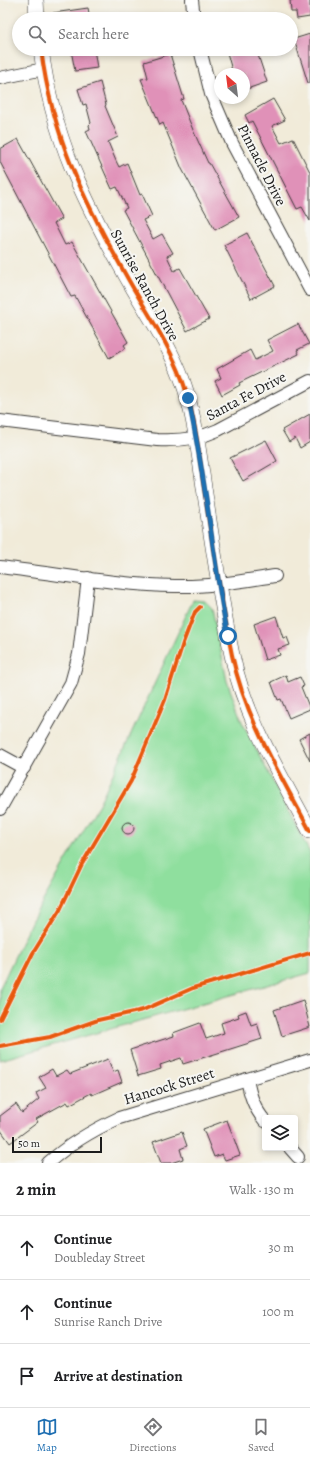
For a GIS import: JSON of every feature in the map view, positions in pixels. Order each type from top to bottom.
[{"type":"street","points":[[36,0],[37,12]]},
{"type":"street","points":[[192,0],[193,12]]},
{"type":"street","name":"Sunrise Ranch Drive","points":[[42,56],[59,129],[72,170],[96,223],[181,378],[188,398],[196,438],[218,584],[232,656],[245,701],[264,744],[310,831]]},
{"type":"street","name":"Pinnacle Drive","points":[[202,56],[211,94],[232,143],[310,290]]},
{"type":"street","points":[[0,78],[44,69]]},
{"type":"street","name":"Santa Fe Drive","points":[[0,421],[157,440],[196,438],[218,430],[310,380]]},
{"type":"street","points":[[0,567],[156,586],[218,584],[275,576]]},
{"type":"street","points":[[0,809],[65,696],[76,669],[88,578]]},
{"type":"street","points":[[0,755],[24,768]]},
{"type":"street","name":"Hancock Street","points":[[48,1163],[70,1144],[119,1118],[310,1060]]},
{"type":"street","points":[[247,1079],[251,1097],[262,1118]]},
{"type":"green space","points":[[193,600],[205,601],[212,608],[227,681],[242,722],[310,853],[310,973],[0,1060],[0,988],[32,920],[100,802]]},
{"type":"building","points":[[290,0],[310,0],[310,17],[298,19],[298,12],[291,12]]},
{"type":"building","points":[[88,8],[89,12],[60,12]]},
{"type":"building","points":[[310,34],[310,83],[308,83],[298,52],[298,38]]},
{"type":"building","points":[[72,56],[95,56],[97,68],[75,71]]},
{"type":"building","points":[[164,56],[171,56],[184,99],[181,100],[193,130],[208,163],[239,217],[215,230],[182,169],[163,123],[160,125],[141,79],[148,78],[144,62]]},
{"type":"building","points":[[228,56],[258,56],[267,82],[250,88],[250,68],[231,68]]},
{"type":"building","points":[[100,82],[105,106],[118,137],[108,142],[119,167],[127,163],[140,195],[142,194],[152,216],[143,220],[153,239],[162,234],[173,253],[167,256],[174,271],[180,268],[209,319],[187,331],[123,210],[127,208],[117,187],[112,189],[86,131],[90,129],[89,125],[91,123],[86,104],[83,105],[78,89]]},
{"type":"building","points":[[273,99],[285,120],[272,126],[281,143],[293,138],[310,172],[310,221],[302,207],[297,209],[252,121],[249,123],[245,115]]},
{"type":"building","points":[[18,139],[62,219],[54,223],[65,245],[72,242],[128,342],[124,345],[126,348],[109,358],[75,296],[71,297],[0,162],[0,149]]},
{"type":"building","points":[[247,233],[275,286],[251,299],[224,245]]},
{"type":"building","points":[[298,324],[309,344],[297,350],[299,354],[239,383],[240,385],[222,395],[215,381],[221,378],[217,369],[250,350],[255,360],[273,351],[267,340]]},
{"type":"building","points":[[310,414],[310,442],[300,448],[295,438],[289,442],[282,430]]},
{"type":"building","points":[[266,440],[277,461],[243,481],[230,458]]},
{"type":"building","points":[[276,616],[283,638],[287,637],[290,645],[278,649],[280,655],[265,660],[254,624]]},
{"type":"building","points":[[286,675],[288,682],[300,677],[304,686],[301,687],[310,709],[289,718],[281,699],[278,700],[271,682]]},
{"type":"building","points":[[310,733],[310,761],[299,739]]},
{"type":"building","points":[[126,822],[130,822],[134,828],[130,834],[126,834],[122,830],[122,826]]},
{"type":"building","points":[[303,1000],[310,1027],[282,1036],[274,1010]]},
{"type":"building","points":[[246,1011],[251,1025],[257,1023],[262,1039],[183,1064],[181,1058],[160,1065],[161,1069],[138,1076],[130,1050],[174,1036],[173,1033],[200,1023],[206,1039],[224,1033],[221,1023],[239,1017],[238,1014]]},
{"type":"building","points":[[108,1059],[113,1072],[118,1070],[122,1082],[92,1095],[91,1093],[69,1105],[67,1102],[36,1119],[38,1122],[10,1143],[0,1129],[0,1116],[16,1104],[22,1113],[39,1099],[36,1093],[46,1088],[39,1077],[52,1069],[56,1076],[67,1070],[70,1074]]},
{"type":"building","points":[[227,1120],[240,1155],[225,1160],[222,1154],[214,1157],[203,1129]]},
{"type":"building","points":[[182,1132],[187,1146],[180,1149],[183,1159],[171,1163],[161,1163],[153,1142]]},
{"type":"cycle path","points":[[42,56],[53,111],[72,168],[84,196],[112,251],[164,340],[182,379],[196,435],[214,555],[232,655],[238,678],[254,723],[310,831]]},
{"type":"cycle path","points":[[0,1019],[33,953],[60,910],[82,864],[131,781],[165,700],[183,643],[195,612],[200,607]]},
{"type":"cycle path","points":[[0,1046],[50,1037],[98,1020],[143,1010],[193,988],[310,953]]},
{"type":"route","points":[[188,398],[193,419],[218,584],[228,636]]}]
